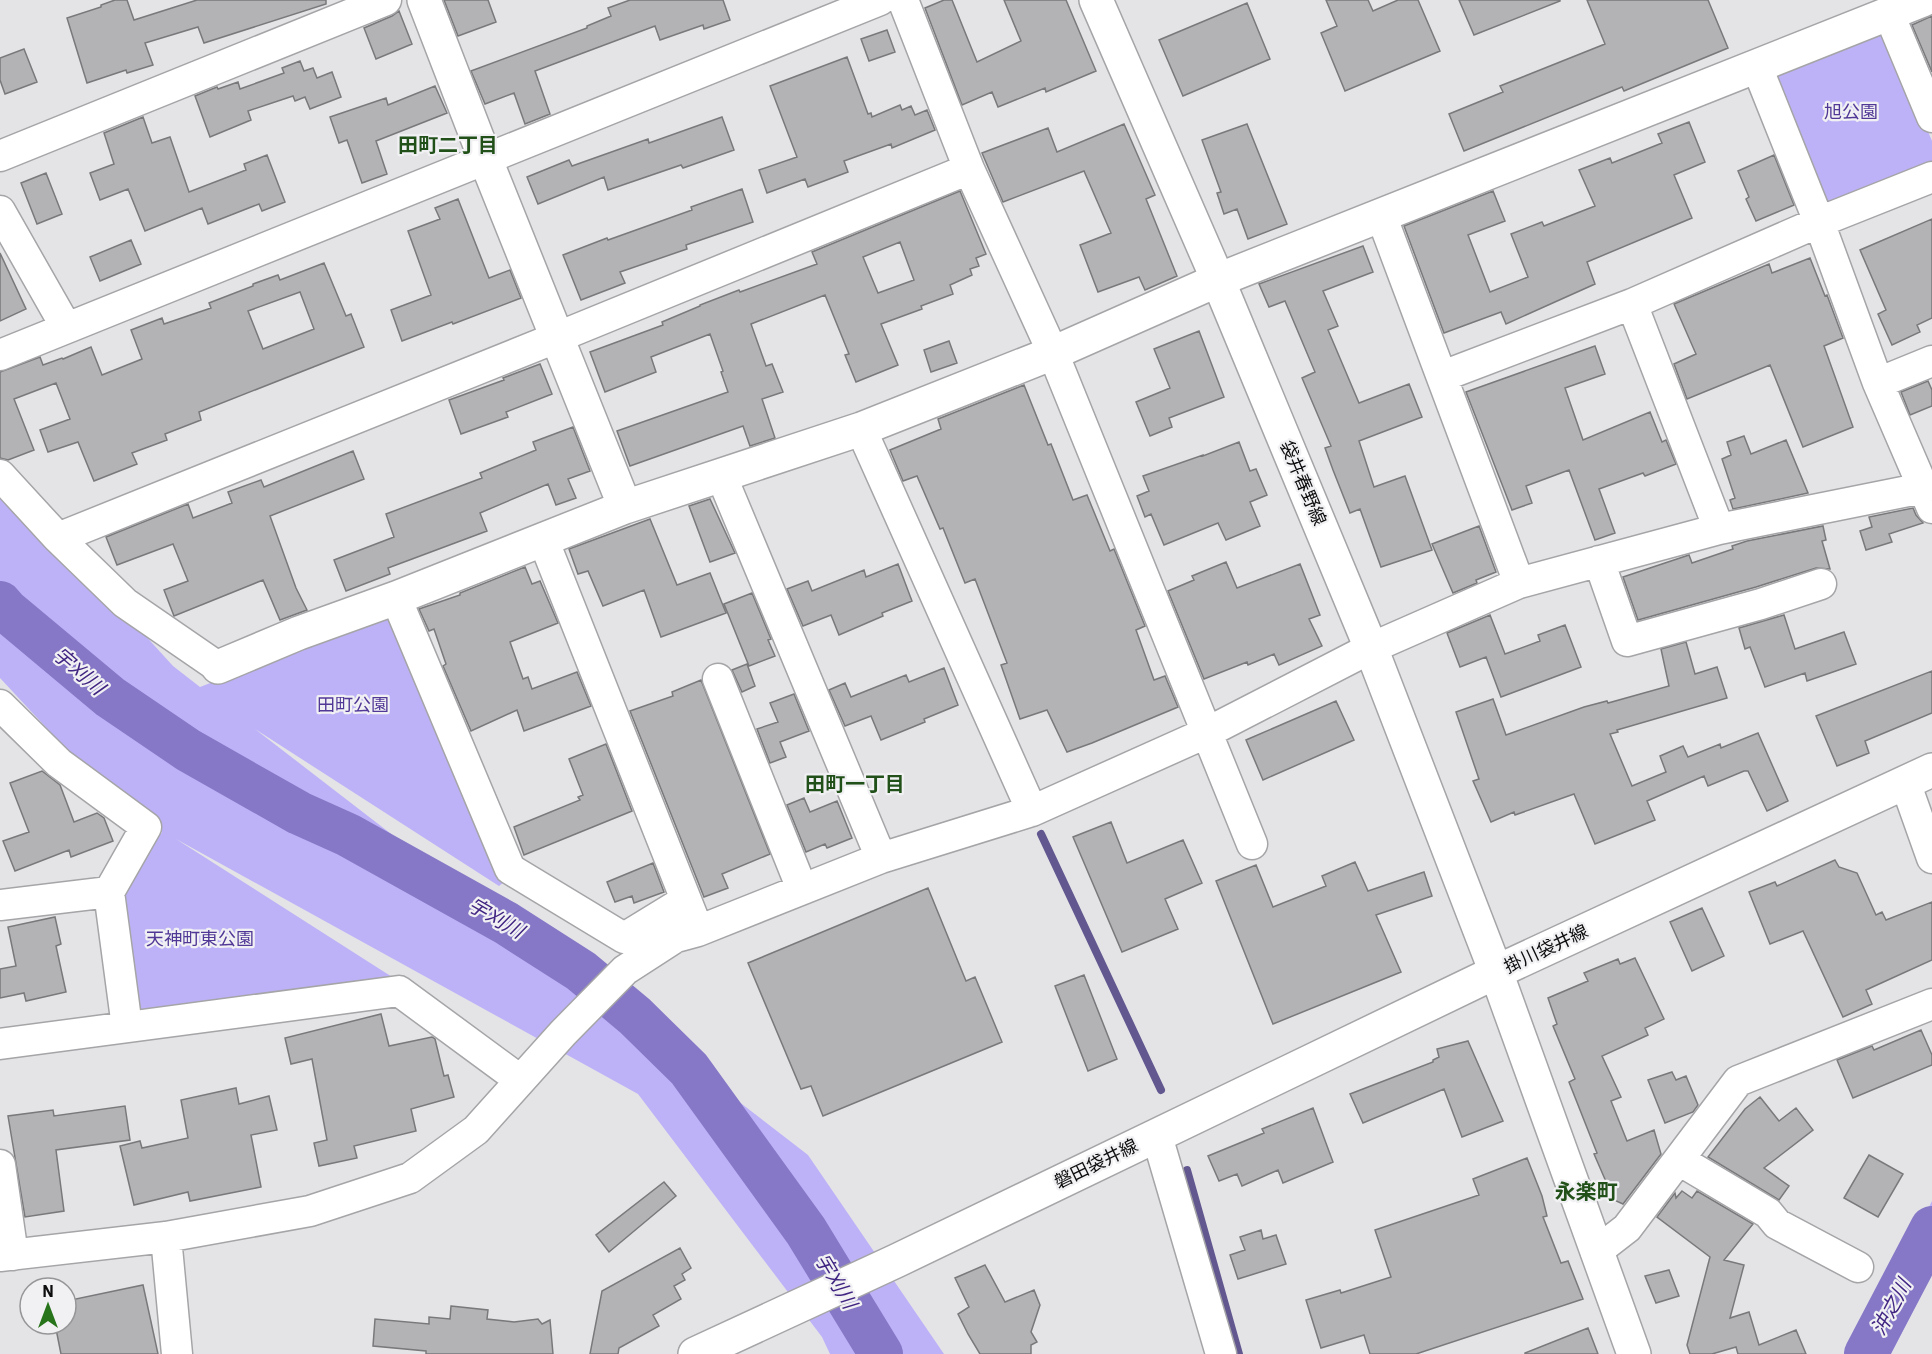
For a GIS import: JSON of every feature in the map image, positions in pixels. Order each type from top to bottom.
[{"type":"main road","points":[[424,0],[625,507]]},
{"type":"main road","name":"袋井春野線","points":[[1096,0],[1218,280],[1371,648],[1496,972]]},
{"type":"main road","points":[[218,667],[299,633],[625,507],[861,429],[1053,353],[1218,280],[1923,0]]},
{"type":"main road","name":"掛川袋井線","points":[[1634,1354],[1496,972],[1919,776]]},
{"type":"main road","name":"磐田袋井線","points":[[695,1354],[896,1261],[1496,972]]},
{"type":"street","points":[[0,156],[386,0]]},
{"type":"street","points":[[0,355],[880,0]]},
{"type":"street","points":[[903,0],[969,169],[1053,353],[1252,844]]},
{"type":"street","points":[[1889,14],[1932,117]]},
{"type":"street","points":[[0,1165],[7,1255],[166,1237],[310,1212],[410,1178],[476,1130],[563,1033],[625,970],[687,934],[881,858],[1032,811],[1206,734],[1371,648],[1519,583],[1719,529],[1928,498],[1878,383],[1820,222],[1757,67]]},
{"type":"street","points":[[58,538],[969,169]]},
{"type":"street","points":[[1443,376],[1632,304],[1820,222],[1932,177]]},
{"type":"street","points":[[0,211],[66,327]]},
{"type":"street","points":[[1381,215],[1519,583]]},
{"type":"street","points":[[1632,304],[1719,529]]},
{"type":"street","points":[[1878,383],[1932,361]]},
{"type":"street","points":[[861,429],[1032,811]]},
{"type":"street","points":[[0,475],[58,538],[125,603],[218,667]]},
{"type":"street","points":[[721,475],[881,858]]},
{"type":"street","points":[[543,539],[686,900],[687,934]]},
{"type":"street","points":[[1599,561],[1627,641],[1761,604],[1821,584]]},
{"type":"street","points":[[396,597],[510,869],[624,938],[686,900]]},
{"type":"street","points":[[718,679],[802,889]]},
{"type":"street","points":[[0,705],[59,763],[146,827],[109,892],[127,1027]]},
{"type":"street","points":[[1919,776],[1932,858]]},
{"type":"street","points":[[0,904],[109,892]]},
{"type":"street","points":[[0,1044],[399,991],[520,1080]]},
{"type":"street","points":[[1596,1252],[1627,1228],[1738,1081],[1932,1004]]},
{"type":"street","points":[[1157,1136],[1221,1354]]},
{"type":"street","points":[[1679,1160],[1768,1213],[1777,1224],[1858,1268]]},
{"type":"street","points":[[166,1237],[177,1354]]},
{"type":"green space","name":"旭公園","points":[[1874,30],[1887,34],[1932,141],[1932,167],[1834,208],[1820,201],[1775,72]]},
{"type":"green space","points":[[0,476],[173,666],[200,687],[388,614],[504,882],[499,886],[255,729],[808,1155],[944,1354],[830,1354],[822,1337],[638,1094],[176,839],[400,982],[147,1017],[137,1009],[120,893],[162,832],[121,808],[0,678]]},
{"type":"green space","points":[[1932,1201],[1932,1273],[1891,1354],[1850,1354],[1883,1298]]},
{"type":"building","points":[[115,0],[127,0],[134,20],[197,0],[326,0],[326,4],[204,43],[198,27],[145,43],[153,65],[127,73],[126,70],[87,83],[67,18]]},
{"type":"building","points":[[444,0],[488,0],[496,22],[458,36]]},
{"type":"building","points":[[630,0],[723,0],[730,20],[704,29],[703,25],[660,40],[655,26],[535,71],[550,114],[525,124],[514,93],[485,104],[471,71],[587,28],[611,16],[608,8]]},
{"type":"building","points":[[944,0],[952,0],[977,62],[1021,41],[1004,0],[1066,0],[1096,71],[1046,92],[1045,88],[998,107],[992,92],[962,105],[925,8]]},
{"type":"building","points":[[1326,0],[1368,0],[1373,11],[1398,0],[1418,0],[1440,51],[1345,91],[1321,33],[1337,26]]},
{"type":"building","points":[[1459,0],[1560,0],[1560,1],[1474,35]]},
{"type":"building","points":[[1587,0],[1708,0],[1728,48],[1624,91],[1622,87],[1464,151],[1449,114],[1503,92],[1500,86],[1605,44]]},
{"type":"building","points":[[1247,3],[1270,59],[1183,96],[1159,40]]},
{"type":"building","points":[[399,11],[412,44],[376,59],[364,28]]},
{"type":"building","points":[[1932,16],[1932,72],[1912,25]]},
{"type":"building","points":[[887,30],[895,52],[869,61],[861,39]]},
{"type":"building","points":[[24,49],[37,82],[5,94],[0,80],[0,58]]},
{"type":"building","points":[[847,57],[868,114],[871,113],[872,117],[900,105],[902,110],[911,106],[915,115],[927,110],[935,130],[892,148],[891,144],[844,161],[848,172],[808,187],[805,179],[767,193],[759,170],[797,157],[770,86]]},
{"type":"building","points":[[300,61],[304,71],[313,68],[317,78],[332,72],[341,97],[310,109],[305,97],[295,101],[293,96],[248,111],[251,120],[210,137],[195,96],[238,82],[240,89],[284,73],[282,68]]},
{"type":"building","points":[[435,86],[447,113],[376,141],[387,174],[362,183],[347,140],[339,143],[330,117],[386,98],[388,105]]},
{"type":"building","points":[[143,117],[152,143],[170,137],[189,192],[246,170],[244,164],[267,155],[285,202],[262,211],[259,204],[208,224],[202,208],[145,231],[128,189],[100,200],[90,173],[114,164],[104,133]]},
{"type":"building","points":[[722,117],[734,150],[683,168],[681,165],[608,190],[604,177],[538,204],[527,177],[569,160],[572,166],[648,139],[649,143]]},
{"type":"building","points":[[1689,122],[1705,162],[1674,175],[1692,218],[1587,262],[1595,284],[1506,324],[1501,312],[1444,333],[1404,226],[1493,191],[1505,221],[1468,235],[1490,292],[1528,277],[1511,234],[1542,222],[1544,226],[1595,206],[1579,170],[1610,158],[1612,163],[1662,143],[1658,134]]},
{"type":"building","points":[[1124,124],[1155,195],[1146,199],[1177,276],[1145,290],[1139,277],[1098,292],[1080,245],[1111,233],[1084,171],[1003,202],[982,153],[1048,128],[1057,152]]},
{"type":"building","points":[[1247,124],[1287,224],[1248,239],[1237,209],[1224,214],[1217,193],[1221,192],[1202,140]]},
{"type":"building","points":[[1774,155],[1794,205],[1756,221],[1746,199],[1749,197],[1738,171]]},
{"type":"building","points":[[46,173],[62,214],[37,224],[21,183]]},
{"type":"building","points":[[742,189],[753,222],[686,245],[687,249],[620,272],[625,283],[581,300],[563,255],[692,210],[691,207]]},
{"type":"building","points":[[960,191],[986,254],[976,258],[979,266],[970,269],[972,275],[950,285],[953,294],[921,306],[922,309],[881,324],[898,365],[856,382],[845,355],[849,354],[825,295],[751,324],[766,366],[772,364],[783,392],[762,399],[775,438],[750,446],[743,426],[630,466],[617,431],[728,392],[721,372],[723,371],[710,334],[651,357],[656,372],[605,392],[590,352],[663,325],[662,322],[700,305],[817,264],[812,252]],"holes":[[[900,242],[914,280],[878,293],[863,257]]]},
{"type":"building","points":[[458,199],[489,278],[510,270],[521,298],[402,341],[391,310],[431,295],[408,231],[440,219],[435,208]]},
{"type":"building","points":[[1932,219],[1932,318],[1917,325],[1920,332],[1892,345],[1878,314],[1886,310],[1860,250]]},
{"type":"building","points":[[131,240],[141,264],[100,281],[90,257]]},
{"type":"building","points":[[1363,246],[1373,272],[1323,291],[1338,326],[1328,330],[1359,403],[1409,384],[1422,417],[1359,441],[1374,487],[1405,476],[1432,550],[1381,567],[1360,509],[1350,513],[1325,448],[1331,446],[1302,378],[1315,372],[1285,301],[1269,307],[1259,284]]},
{"type":"building","points":[[0,253],[26,309],[0,321]]},
{"type":"building","points":[[1810,258],[1843,338],[1824,346],[1853,427],[1803,447],[1770,365],[1687,399],[1674,364],[1696,354],[1674,304],[1769,264],[1772,273]]},
{"type":"building","points":[[324,263],[346,316],[351,314],[364,347],[199,412],[201,420],[165,434],[167,440],[132,453],[137,464],[94,481],[78,442],[48,452],[40,430],[70,419],[56,383],[14,399],[34,450],[8,460],[0,458],[0,372],[40,357],[43,365],[91,347],[102,375],[142,359],[131,330],[162,318],[164,324],[211,308],[209,303],[278,275],[280,280]],"holes":[[[300,292],[314,329],[263,349],[248,311]]]},
{"type":"building","points":[[1199,331],[1224,397],[1169,418],[1172,427],[1150,436],[1136,402],[1170,388],[1154,349]]},
{"type":"building","points":[[949,341],[957,363],[931,372],[924,350]]},
{"type":"building","points":[[1595,346],[1605,374],[1565,388],[1583,440],[1650,412],[1662,442],[1666,440],[1676,464],[1645,476],[1643,473],[1599,489],[1615,533],[1595,540],[1569,470],[1526,486],[1532,503],[1512,510],[1466,392]]},
{"type":"building","points":[[540,364],[552,394],[506,412],[508,417],[461,434],[449,400]]},
{"type":"building","points":[[1928,381],[1932,390],[1932,406],[1910,415],[1901,392]]},
{"type":"building","points":[[1024,385],[1073,500],[1087,495],[1110,551],[1114,549],[1145,626],[1136,630],[1154,680],[1165,676],[1178,707],[1067,752],[1047,710],[1020,719],[1001,665],[1007,663],[975,579],[965,583],[943,528],[940,529],[917,476],[903,481],[890,450],[941,429],[938,419]]},
{"type":"building","points":[[573,427],[590,471],[568,479],[576,498],[556,505],[548,484],[480,513],[487,531],[388,568],[390,574],[346,591],[334,560],[394,537],[386,514],[482,478],[480,473],[536,450],[533,442]]},
{"type":"building","points":[[1744,436],[1751,454],[1786,440],[1808,493],[1733,509],[1730,500],[1735,498],[1722,459],[1731,455],[1727,442]]},
{"type":"building","points":[[1239,442],[1250,471],[1256,469],[1267,495],[1250,502],[1260,526],[1226,540],[1218,523],[1164,545],[1151,514],[1145,517],[1137,496],[1149,491],[1143,476]]},
{"type":"building","points":[[353,451],[364,479],[270,516],[296,588],[307,610],[280,620],[263,580],[174,616],[164,590],[188,581],[173,544],[117,565],[106,537],[188,504],[193,518],[232,503],[228,492],[261,480],[264,487]]},
{"type":"building","points":[[710,499],[735,553],[710,562],[689,506]]},
{"type":"building","points":[[1913,508],[1923,523],[1889,534],[1892,542],[1866,550],[1860,531],[1872,527],[1869,517]]},
{"type":"building","points":[[650,519],[677,585],[710,573],[726,613],[661,637],[644,590],[603,606],[588,571],[578,574],[569,549]]},
{"type":"building","points":[[1479,526],[1496,572],[1453,593],[1432,544]]},
{"type":"building","points":[[1823,526],[1826,540],[1822,541],[1830,569],[1816,568],[1638,620],[1623,577],[1689,555],[1692,563],[1733,549],[1732,546],[1747,541]]},
{"type":"building","points":[[1226,562],[1237,588],[1300,564],[1320,615],[1309,619],[1322,646],[1279,665],[1274,654],[1204,679],[1168,591],[1194,580],[1192,576]]},
{"type":"building","points":[[898,564],[912,601],[839,635],[831,615],[803,626],[787,589],[808,581],[812,591],[864,570],[866,577]]},
{"type":"building","points":[[525,567],[532,584],[540,581],[558,623],[510,642],[523,679],[528,677],[532,689],[577,672],[591,706],[524,731],[517,710],[471,731],[443,666],[446,664],[434,629],[429,631],[419,609],[460,595],[460,593]]},
{"type":"building","points":[[752,593],[771,639],[768,640],[775,656],[749,666],[724,604]]},
{"type":"building","points":[[1490,615],[1505,654],[1540,641],[1538,635],[1565,625],[1581,667],[1501,697],[1486,657],[1460,667],[1447,633]]},
{"type":"building","points":[[1784,615],[1795,649],[1844,632],[1856,664],[1807,681],[1805,673],[1765,687],[1750,647],[1745,649],[1739,628]]},
{"type":"building","points":[[1686,642],[1695,674],[1717,667],[1727,698],[1610,734],[1632,786],[1666,772],[1660,756],[1683,746],[1688,757],[1720,744],[1721,748],[1758,733],[1788,801],[1767,811],[1748,771],[1744,771],[1708,786],[1704,776],[1647,801],[1655,820],[1595,844],[1574,794],[1515,815],[1514,812],[1491,822],[1473,781],[1479,779],[1456,712],[1493,699],[1506,735],[1584,707],[1607,701],[1608,703],[1669,686],[1661,649]]},
{"type":"building","points":[[747,664],[755,686],[742,692],[732,670]]},
{"type":"building","points":[[944,668],[958,705],[924,719],[925,722],[881,740],[871,716],[845,726],[829,690],[845,683],[851,697],[906,675],[909,682]]},
{"type":"building","points":[[1932,671],[1932,713],[1865,741],[1869,753],[1837,766],[1816,716]]},
{"type":"building","points":[[701,680],[770,854],[722,874],[728,888],[704,897],[630,711],[673,696],[672,692]]},
{"type":"building","points":[[794,694],[809,731],[780,742],[786,757],[770,763],[757,729],[778,722],[770,703]]},
{"type":"building","points":[[1336,701],[1354,740],[1263,780],[1246,740]]},
{"type":"building","points":[[606,744],[632,811],[524,855],[514,827],[580,800],[578,797],[583,795],[569,759]]},
{"type":"building","points":[[42,771],[60,785],[74,822],[97,813],[104,818],[113,841],[71,857],[69,850],[15,871],[3,841],[29,832],[10,783]]},
{"type":"building","points":[[804,798],[810,812],[837,801],[852,838],[827,848],[825,844],[806,852],[787,805]]},
{"type":"building","points":[[1111,822],[1127,863],[1183,840],[1202,883],[1165,899],[1178,929],[1122,952],[1073,837]]},
{"type":"building","points":[[1835,860],[1839,867],[1857,873],[1876,915],[1882,912],[1886,920],[1932,902],[1932,960],[1866,990],[1872,1004],[1843,1017],[1803,931],[1770,944],[1749,892],[1775,882],[1777,886]]},
{"type":"building","points":[[1355,862],[1368,891],[1424,872],[1432,896],[1376,915],[1401,972],[1273,1024],[1216,881],[1256,865],[1273,907],[1326,886],[1322,876]]},
{"type":"building","points":[[653,863],[664,892],[634,903],[632,896],[615,902],[607,882]]},
{"type":"building","points":[[928,888],[966,981],[975,977],[1002,1042],[823,1116],[811,1086],[801,1089],[748,963]]},
{"type":"building","points":[[1702,908],[1724,956],[1692,971],[1670,922]]},
{"type":"building","points":[[55,917],[61,944],[56,946],[66,992],[26,1001],[24,993],[0,998],[0,969],[16,966],[8,927]]},
{"type":"building","points":[[1635,958],[1664,1019],[1645,1028],[1648,1035],[1602,1056],[1621,1097],[1611,1101],[1627,1141],[1654,1130],[1661,1154],[1623,1204],[1614,1200],[1594,1154],[1597,1153],[1569,1082],[1575,1079],[1553,1026],[1557,1024],[1548,998],[1588,981],[1584,973],[1618,959],[1620,964]]},
{"type":"building","points":[[1084,975],[1117,1059],[1088,1071],[1055,986]]},
{"type":"building","points":[[381,1014],[389,1046],[432,1037],[435,1039],[444,1076],[448,1075],[454,1097],[411,1109],[416,1131],[354,1146],[357,1158],[319,1166],[314,1143],[327,1140],[312,1059],[291,1064],[285,1038]]},
{"type":"building","points":[[1921,1030],[1932,1055],[1932,1065],[1853,1098],[1837,1060],[1872,1046],[1874,1050]]},
{"type":"building","points":[[1468,1041],[1503,1121],[1462,1137],[1444,1089],[1363,1123],[1350,1094],[1433,1062],[1439,1057],[1437,1049]]},
{"type":"building","points":[[1672,1072],[1676,1080],[1686,1076],[1698,1105],[1693,1112],[1665,1123],[1648,1080]]},
{"type":"building","points":[[236,1088],[239,1104],[269,1096],[277,1130],[251,1135],[261,1187],[190,1201],[188,1192],[134,1205],[120,1146],[140,1141],[142,1148],[188,1138],[181,1100]]},
{"type":"building","points":[[1760,1097],[1779,1121],[1796,1108],[1813,1130],[1764,1168],[1789,1186],[1779,1200],[1708,1157],[1745,1109]]},
{"type":"building","points":[[125,1106],[130,1140],[56,1150],[64,1211],[25,1217],[8,1116],[53,1110],[54,1116]]},
{"type":"building","points":[[1313,1108],[1333,1162],[1283,1183],[1278,1170],[1242,1186],[1237,1174],[1219,1181],[1208,1156],[1264,1133],[1262,1129]]},
{"type":"building","points":[[1869,1155],[1903,1174],[1878,1217],[1844,1198]]},
{"type":"building","points":[[1527,1158],[1542,1196],[1547,1216],[1543,1217],[1561,1263],[1568,1261],[1583,1299],[1416,1354],[1370,1354],[1364,1335],[1321,1348],[1306,1300],[1340,1290],[1341,1293],[1391,1277],[1375,1230],[1479,1195],[1473,1179]]},
{"type":"building","points":[[664,1182],[676,1196],[609,1252],[596,1235]]},
{"type":"building","points":[[1682,1191],[1692,1198],[1697,1191],[1753,1224],[1724,1260],[1744,1265],[1730,1318],[1749,1312],[1759,1345],[1796,1330],[1806,1354],[1738,1354],[1736,1347],[1712,1354],[1690,1354],[1687,1345],[1710,1257],[1657,1217],[1675,1193],[1676,1198]]},
{"type":"building","points":[[1261,1230],[1263,1239],[1276,1235],[1286,1264],[1238,1279],[1230,1255],[1245,1250],[1240,1237]]},
{"type":"building","points":[[680,1248],[691,1268],[682,1274],[685,1280],[674,1286],[681,1299],[653,1315],[659,1326],[619,1348],[618,1354],[590,1354],[602,1291]]},
{"type":"building","points":[[985,1265],[1005,1302],[1034,1290],[1040,1305],[1031,1332],[1037,1342],[1031,1345],[1031,1354],[980,1354],[968,1334],[958,1314],[969,1307],[955,1278]]},
{"type":"building","points":[[1669,1270],[1679,1296],[1656,1303],[1645,1276]]},
{"type":"building","points":[[143,1285],[158,1354],[61,1354],[57,1336],[78,1336],[78,1299]]},
{"type":"building","points":[[451,1306],[488,1310],[487,1319],[514,1322],[538,1319],[542,1324],[550,1320],[553,1354],[426,1354],[426,1351],[373,1346],[375,1319],[429,1324],[429,1317],[450,1319]]},
{"type":"building","points":[[1588,1328],[1598,1354],[1525,1354],[1525,1353]]},
{"type":"waterway","name":"宇刈川","points":[[0,603],[110,697],[188,750],[299,813],[348,835],[506,923],[581,971],[635,1016],[689,1069],[806,1231],[881,1354]]},
{"type":"waterway","points":[[1041,834],[1161,1090]]},
{"type":"waterway","points":[[1187,1170],[1239,1354]]},
{"type":"waterway","name":"沖之川","points":[[1866,1354],[1932,1228]]},
{"type":"district","name":"田町二丁目","points":[[448,145]]},
{"type":"district","name":"田町一丁目","points":[[855,784]]},
{"type":"district","name":"永楽町","points":[[1586,1192]]},
{"type":"park label","name":"田町公園","points":[[353,705]]},
{"type":"park label","name":"天神町東公園","points":[[200,939]]}]
